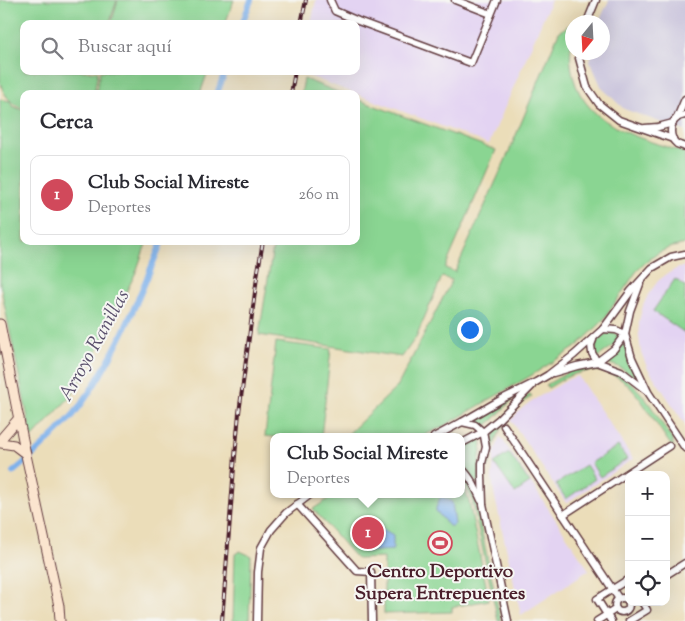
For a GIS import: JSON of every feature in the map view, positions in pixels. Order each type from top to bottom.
[{"type":"main road","points":[[0,326],[62,621]]},
{"type":"main road","points":[[0,440],[19,418]]},
{"type":"main road","points":[[9,429],[21,429]]},
{"type":"main road","points":[[0,444],[21,429]]},
{"type":"main road","points":[[0,444],[14,445],[26,455]]},
{"type":"street","points":[[330,0],[335,11],[358,20]]},
{"type":"street","points":[[455,0],[491,14]]},
{"type":"street","points":[[360,21],[471,63],[497,0]]},
{"type":"street","points":[[590,15],[596,0]]},
{"type":"street","points":[[579,60],[586,88],[599,104],[619,120],[673,139],[685,147]]},
{"type":"street","points":[[673,139],[671,131],[685,99]]},
{"type":"street","points":[[642,128],[658,127],[685,115]]},
{"type":"street","points":[[442,433],[502,398],[548,375],[603,329],[631,291],[652,268],[672,257],[685,254]]},
{"type":"street","points":[[548,375],[597,362],[614,349],[625,334],[630,311],[644,276]]},
{"type":"street","points":[[603,329],[616,330],[625,334],[632,358],[648,392],[685,448]]},
{"type":"street","points":[[594,338],[591,345],[592,353],[597,362],[621,371],[648,392]]},
{"type":"street","points":[[465,441],[483,432],[535,382]]},
{"type":"street","points":[[462,422],[475,425],[483,432],[486,447],[482,469],[482,504]]},
{"type":"street","points":[[504,426],[619,599]]},
{"type":"street","points":[[448,433],[451,428]]},
{"type":"street","points":[[563,515],[669,446]]},
{"type":"street","points":[[465,472],[475,486],[482,504],[508,621]]},
{"type":"street","points":[[257,621],[258,572],[261,548],[270,530],[286,513],[305,498]]},
{"type":"street","points":[[297,504],[357,571],[371,572],[372,621]]},
{"type":"street","points":[[670,572],[685,563]]},
{"type":"street","points":[[609,618],[596,599],[625,581]]},
{"type":"street","points":[[619,599],[625,599]]},
{"type":"street","points":[[597,621],[609,618],[616,609],[615,604],[619,599]]},
{"type":"street","points":[[616,609],[624,612],[629,606]]},
{"type":"street","points":[[626,610],[630,620],[646,610],[644,606]]},
{"type":"shaded area","points":[[316,0],[551,0],[489,144],[360,95],[360,90],[346,90],[306,75],[360,75],[360,20],[312,20]]},
{"type":"shaded area","points":[[609,0],[685,0],[685,131],[624,109],[602,88],[590,61],[610,60],[610,15],[602,15]]},
{"type":"shaded area","points":[[685,266],[685,424],[647,367],[641,352],[639,321],[648,295],[658,281],[676,269]]},
{"type":"shaded area","points":[[578,376],[633,459],[566,503],[511,420],[530,402],[569,379]]},
{"type":"shaded area","points":[[500,436],[589,570],[521,615],[492,478],[494,455]]},
{"type":"green space","points":[[0,0],[117,0],[110,20],[20,20],[20,75],[97,75],[95,90],[20,90],[20,107],[8,98],[0,82]]},
{"type":"green space","points":[[118,0],[234,0],[226,20],[112,20]]},
{"type":"green space","points":[[565,28],[565,60],[571,60],[576,85],[585,102],[598,115],[630,134],[685,153],[685,244],[658,253],[645,263],[636,272],[602,322],[576,347],[444,426],[429,433],[349,433],[397,387],[452,280],[442,277],[416,337],[402,357],[259,335],[273,245],[360,245],[360,100],[496,150],[445,268],[455,272],[509,152],[559,32]]},
{"type":"green space","points":[[99,75],[207,75],[201,90],[97,90]]},
{"type":"green space","points":[[304,79],[333,90],[302,90]]},
{"type":"green space","points":[[0,99],[10,101],[13,106],[20,109],[20,245],[146,245],[136,272],[101,343],[72,395],[32,438],[0,284]]},
{"type":"green space","points":[[675,279],[685,286],[685,333],[653,311]]},
{"type":"green space","points":[[609,333],[620,336],[613,346],[598,357],[597,342],[602,336]]},
{"type":"green space","points":[[276,342],[331,349],[321,433],[270,433],[270,437],[265,436]]},
{"type":"green space","points":[[625,342],[629,357],[639,379],[619,367],[604,362]]},
{"type":"green space","points":[[589,367],[605,369],[618,374],[639,391],[672,439],[673,448],[638,396],[622,380],[614,375],[592,371],[567,377],[548,388],[546,385],[570,371]]},
{"type":"green space","points":[[530,394],[532,396],[508,418],[494,445],[489,467],[485,467],[490,445],[500,425],[513,408]]},
{"type":"green space","points":[[513,396],[514,398],[483,428],[472,421],[472,420]]},
{"type":"green space","points":[[481,438],[479,485],[465,466],[465,446]]},
{"type":"green space","points":[[618,446],[627,459],[600,477],[591,463]]},
{"type":"green space","points":[[509,453],[530,483],[515,493],[494,463]]},
{"type":"green space","points":[[586,465],[595,479],[566,499],[556,484]]},
{"type":"green space","points":[[465,478],[470,485],[475,500],[501,621],[498,621],[472,500],[465,484]]},
{"type":"green space","name":"Centro Deportivo Supera Entrepuentes","points":[[465,489],[489,600],[452,607],[452,612],[384,614],[384,558],[357,559],[313,509],[330,498],[465,498]]},
{"type":"green space","points":[[240,551],[251,556],[249,621],[233,621],[235,554]]},
{"type":"water","points":[[440,498],[445,498],[452,502],[455,524],[449,526],[436,511]]},
{"type":"water","points":[[381,528],[393,535],[393,550],[363,552],[362,539]]},
{"type":"waterway","name":"Arroyo Ranillas","points":[[244,20],[251,0]]},
{"type":"waterway","name":"Arroyo Ranillas","points":[[218,90],[224,75]]},
{"type":"waterway","name":"Arroyo Ranillas","points":[[13,472],[74,414],[101,374],[124,331],[160,245]]},
{"type":"railway","points":[[302,20],[306,0]]},
{"type":"railway","points":[[292,90],[294,75]]},
{"type":"railway","points":[[222,621],[239,413],[262,245]]},
{"type":"place","name":"Club Social Mireste","points":[[368,533]]},
{"type":"place","name":"Centro Deportivo Supera Entrepuentes","points":[[440,543]]}]
